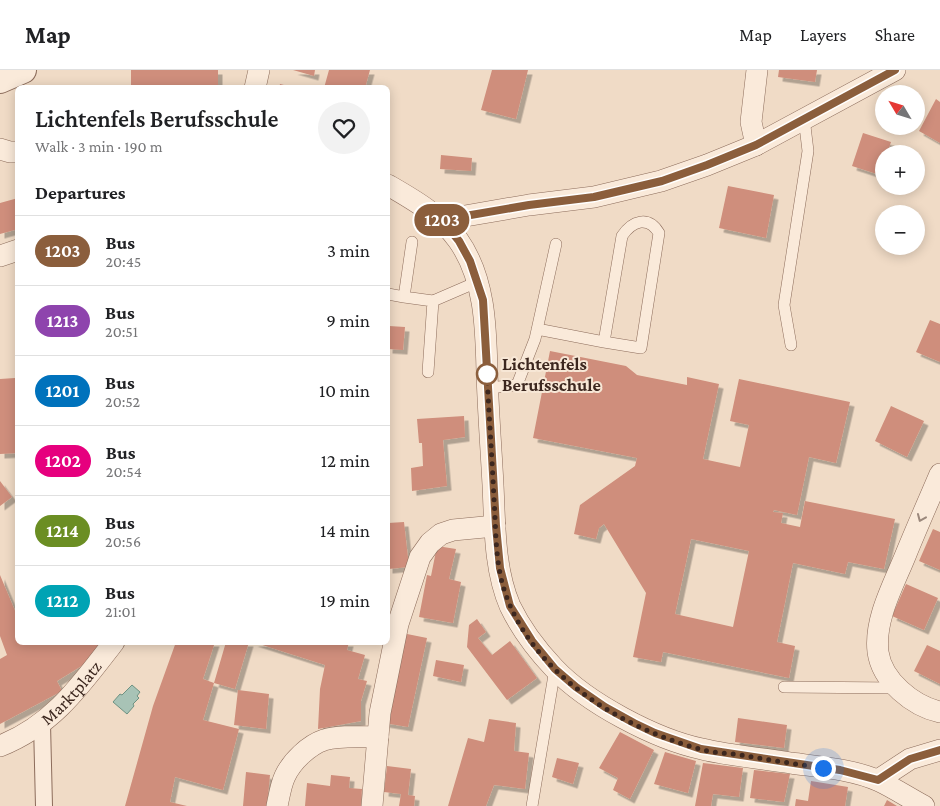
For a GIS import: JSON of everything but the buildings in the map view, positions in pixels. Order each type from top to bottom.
[{"type":"street","points":[[0,80],[24,70]]},
{"type":"street","points":[[256,85],[259,70]]},
{"type":"street","points":[[756,145],[751,122],[757,70]]},
{"type":"street","points":[[442,220],[529,205],[594,197],[662,181],[756,145],[890,71]]},
{"type":"street","points":[[0,149],[15,152]]},
{"type":"street","points":[[390,186],[422,204],[442,220],[470,261],[483,300],[500,568],[510,606],[532,641],[555,669],[576,687],[605,707],[634,723],[678,742],[701,749],[840,770],[878,780],[924,806]]},
{"type":"street","points":[[0,256],[15,251]]},
{"type":"street","points":[[940,474],[882,616],[878,651],[882,666],[890,680],[908,698],[940,712]]},
{"type":"street","points":[[372,806],[380,713],[398,624],[420,557],[430,543],[441,534],[453,530],[496,526]]},
{"type":"street","name":"Marktplatz","points":[[44,806],[42,724],[60,708],[112,645]]},
{"type":"street","points":[[0,746],[16,740],[42,724]]},
{"type":"street","points":[[277,806],[284,776],[308,749],[324,740],[348,737],[378,737]]},
{"type":"street","points":[[878,780],[910,759],[940,750]]},
{"type":"lane","points":[[792,345],[784,305],[808,151],[804,118]]},
{"type":"lane","points":[[537,329],[604,342],[641,348],[659,233],[655,227],[646,223],[639,222],[628,226],[622,236],[604,342]]},
{"type":"lane","points":[[404,297],[412,242]]},
{"type":"lane","points":[[488,388],[517,384],[537,329],[556,244]]},
{"type":"lane","points":[[390,294],[433,301],[477,282]]},
{"type":"lane","points":[[428,372],[433,301]]},
{"type":"lane","points":[[532,806],[555,669]]},
{"type":"lane","points":[[784,687],[898,688]]},
{"type":"shaded area","points":[[132,685],[140,692],[137,696],[139,698],[127,714],[113,702]]},
{"type":"bus line","name":"1203","points":[[895,70],[756,145],[662,181],[594,197],[529,205],[442,220],[459,241],[470,261],[483,300],[496,526],[503,584],[510,606],[520,624],[555,669],[576,687],[605,707],[634,723],[678,742],[701,749],[840,770],[878,780],[910,759],[940,750]]},
{"type":"place","name":"Lichtenfels Berufsschule","points":[[487,374]]},
{"type":"route","points":[[487,374],[496,526],[503,584],[510,606],[520,624],[555,669],[576,687],[605,707],[634,723],[678,742],[701,749],[823,768]]}]
